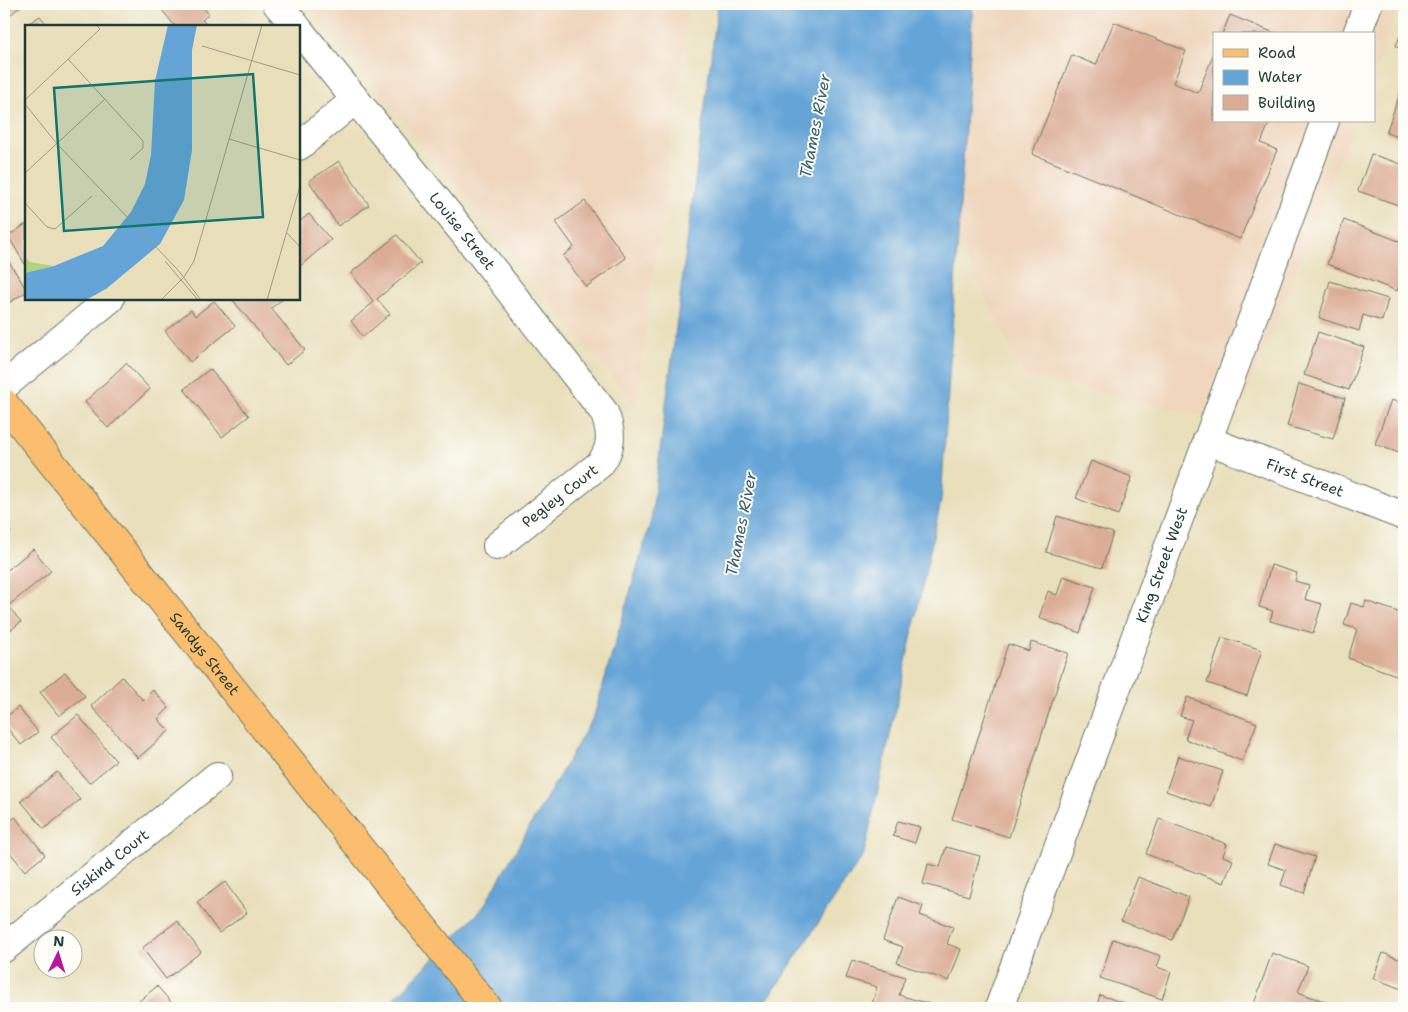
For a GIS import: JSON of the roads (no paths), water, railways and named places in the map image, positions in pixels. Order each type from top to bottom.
[{"type":"main road","name":"Sandys Street","points":[[4,403],[488,1008]]},
{"type":"street","points":[[277,4],[295,25]]},
{"type":"street","points":[[1358,32],[1368,4]]},
{"type":"street","name":"Louise Street","points":[[300,31],[604,412],[610,426],[611,439]]},
{"type":"street","points":[[300,145],[356,100]]},
{"type":"street","name":"King Street West","points":[[999,1008],[1325,122]]},
{"type":"street","points":[[4,386],[109,300]]},
{"type":"street","name":"Pegley Court","points":[[497,546],[600,464],[609,453],[611,439]]},
{"type":"street","name":"First Street","points":[[1207,440],[1404,516]]},
{"type":"street","name":"Siskind Court","points":[[4,948],[217,776]]},
{"type":"water","name":"Thames River","points":[[718,4],[973,4],[941,501],[864,854],[762,1008],[385,1008],[482,909],[594,716],[651,520]]}]
